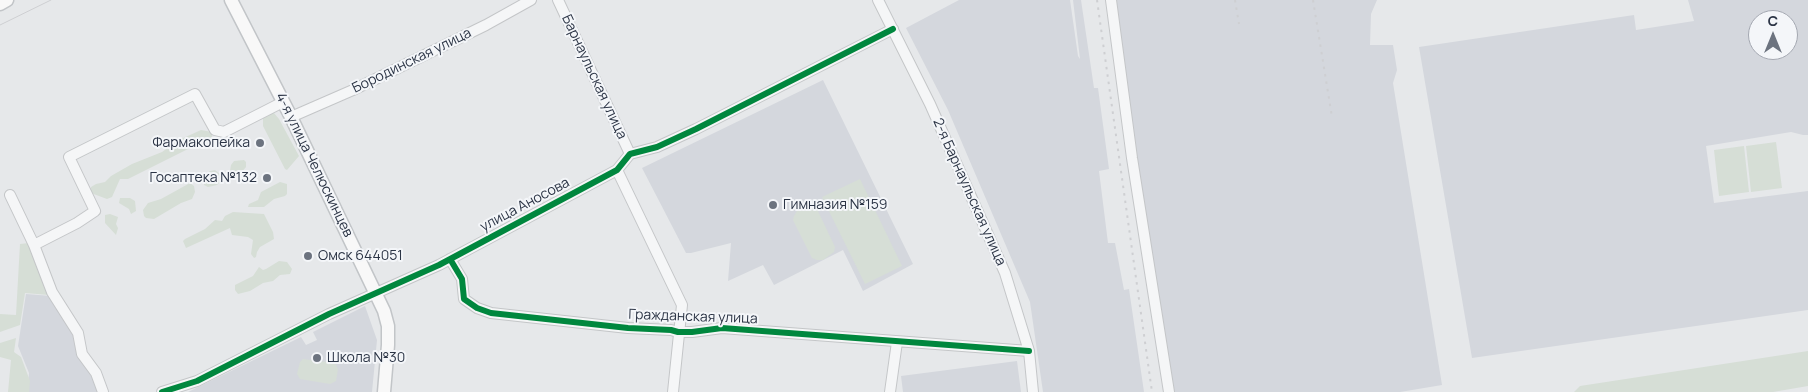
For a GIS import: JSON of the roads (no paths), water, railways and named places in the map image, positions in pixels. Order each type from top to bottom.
[{"type":"main road","points":[[0,4],[7,0]]},
{"type":"main road","name":"4-я улица Челюскинцев","points":[[231,0],[291,117],[384,311],[388,326],[384,392]]},
{"type":"street","name":"Бородинская улица","points":[[291,117],[353,90],[486,25],[531,0]]},
{"type":"street","name":"Барнаульская улица","points":[[558,0],[630,154]]},
{"type":"street","name":"2-я Барнаульская улица","points":[[878,0],[930,104],[1005,273],[1029,351],[1034,392]]},
{"type":"street","points":[[1111,0],[1132,158],[1169,392]]},
{"type":"street","points":[[630,154],[657,147],[688,133],[893,29]]},
{"type":"street","points":[[34,245],[95,212],[69,157],[196,94],[214,130],[224,132],[283,102]]},
{"type":"street","name":"улица Аносова","points":[[162,392],[197,381],[329,314],[450,259],[617,170],[630,154]]},
{"type":"street","points":[[617,170],[682,305],[673,392]]},
{"type":"street","points":[[10,195],[34,245],[52,292],[78,333],[82,354],[96,373],[103,392]]},
{"type":"street","name":"Гражданская улица","points":[[450,259],[462,279],[464,299],[477,308],[491,313],[678,332],[722,328],[1029,351]]},
{"type":"street","points":[[890,392],[897,342]]},
{"type":"tram line","points":[[0,25],[51,0]]},
{"type":"railway","points":[[1097,0],[1152,392]]},
{"type":"railway","points":[[1235,0],[1239,24]]},
{"type":"railway","points":[[1313,0],[1332,117]]},
{"type":"place","name":"Фармакопейка","points":[[260,143]]},
{"type":"place","name":"Госаптека №132","points":[[267,178]]},
{"type":"place","name":"Гимназия №159","points":[[773,205]]},
{"type":"place","name":"Омск 644051","points":[[308,256]]},
{"type":"place","name":"Школа №30","points":[[317,358]]}]
